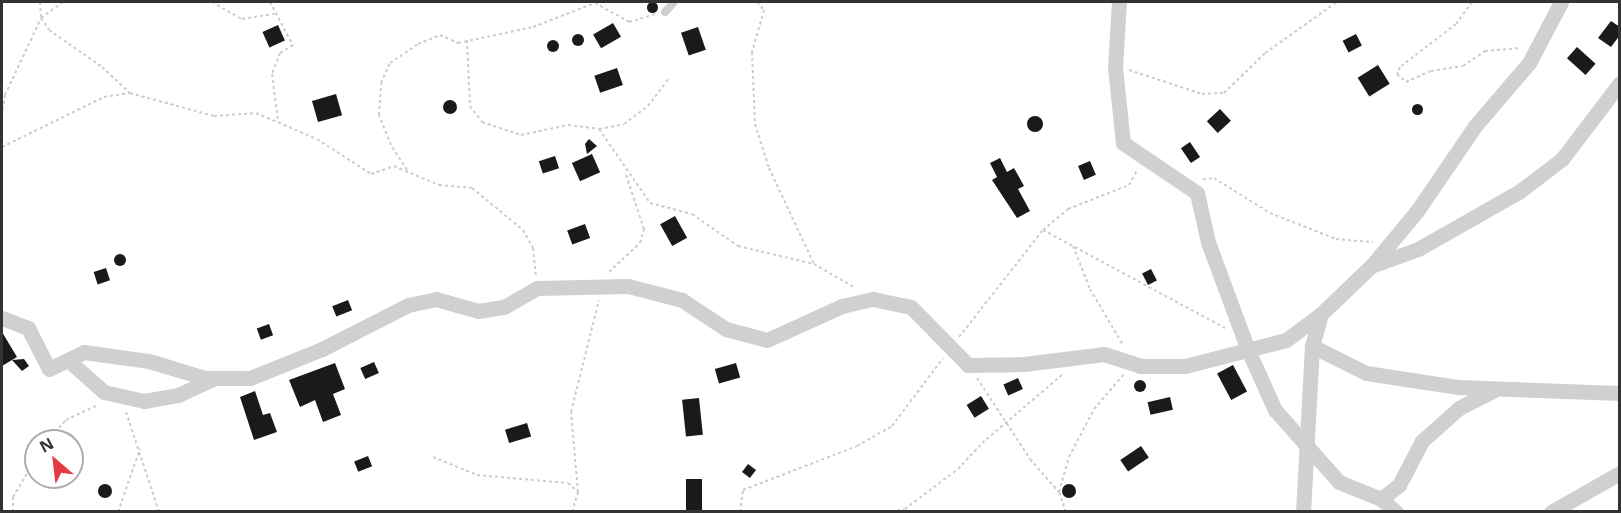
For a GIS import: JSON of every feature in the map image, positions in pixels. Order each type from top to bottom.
[{"type":"street","points":[[1119,2],[1115,68],[1123,143],[1197,193],[1208,242],[1246,344],[1275,410],[1339,483],[1381,499],[1395,512]]},
{"type":"street","points":[[2,318],[28,328],[49,369],[84,352],[148,361],[217,378],[250,378],[322,349],[408,305],[436,299],[478,311],[504,307],[537,288],[628,286],[682,300],[726,329],[767,340],[842,306],[873,299],[911,307],[968,365],[1024,364],[1104,354],[1132,363],[1185,366],[1246,344],[1286,340],[1321,314],[1371,266],[1476,126],[1529,63],[1561,2]]},
{"type":"street","points":[[1371,266],[1418,249],[1520,191],[1562,159],[1620,83]]},
{"type":"street","points":[[1304,512],[1312,346],[1321,314]]},
{"type":"street","points":[[1312,346],[1366,373],[1496,389],[1620,393]]},
{"type":"street","points":[[68,360],[104,392],[144,401],[178,395],[217,378]]},
{"type":"street","points":[[1381,499],[1399,485],[1422,441],[1459,408],[1496,389]]},
{"type":"street","points":[[1551,512],[1620,473]]},
{"type":"lane","points":[[665,12],[674,2]]},
{"type":"path","points":[[2,116],[5,95],[41,18],[40,2]]},
{"type":"path","points":[[41,18],[63,2]]},
{"type":"path","points":[[212,2],[220,9],[242,19],[278,14]]},
{"type":"path","points":[[270,2],[293,45],[280,53],[272,74],[278,121]]},
{"type":"path","points":[[757,2],[764,10],[752,52],[755,124],[769,168],[814,264]]},
{"type":"path","points":[[1115,68],[1153,75],[1202,94],[1224,93],[1265,53],[1337,2]]},
{"type":"path","points":[[1472,2],[1447,32],[1400,66],[1397,74],[1406,82],[1431,71],[1463,66],[1485,51],[1514,51],[1540,41]]},
{"type":"path","points":[[407,170],[391,145],[380,115],[381,83],[390,63],[418,44],[440,35],[458,43],[533,27],[595,3],[629,22],[665,12]]},
{"type":"path","points":[[41,18],[49,30],[102,67],[130,93]]},
{"type":"path","points":[[467,40],[470,106],[482,122],[521,135],[568,125],[599,129],[624,124],[648,106],[669,78]]},
{"type":"path","points":[[2,147],[104,97],[130,93],[214,116],[256,113],[317,139],[371,174],[394,166],[439,185],[472,188],[523,230],[533,248],[537,288]]},
{"type":"path","points":[[599,129],[623,168],[650,203],[692,214],[738,246],[814,264],[873,299]]},
{"type":"path","points":[[572,512],[578,492],[571,412],[603,285],[610,270],[640,243],[644,230],[623,168]]},
{"type":"path","points":[[1181,181],[1214,178],[1270,213],[1336,239],[1391,242]]},
{"type":"path","points":[[1043,230],[1246,344]]},
{"type":"path","points":[[1059,492],[1069,457],[1094,409],[1132,363],[1090,290],[1073,246]]},
{"type":"path","points":[[891,512],[906,510],[958,469],[1008,420],[1086,356]]},
{"type":"path","points":[[968,365],[1008,420],[1030,459],[1059,492],[1066,512]]},
{"type":"path","points":[[58,429],[66,420],[119,396],[140,448],[147,481],[159,512]]},
{"type":"path","points":[[118,512],[140,448]]},
{"type":"path","points":[[433,457],[477,475],[568,483],[578,492]]},
{"type":"path","points":[[13,512],[13,497],[24,478]]},
{"type":"building","points":[[652,1],[658,7],[652,13],[646,7]]},
{"type":"building","points":[[1611,21],[1620,27],[1620,35],[1611,47],[1598,38]]},
{"type":"building","points":[[613,23],[621,37],[601,48],[593,34]]},
{"type":"building","points":[[278,25],[285,41],[269,47],[262,32]]},
{"type":"building","points":[[698,27],[706,50],[689,56],[681,33]]},
{"type":"building","points":[[580,34],[584,40],[580,46],[576,46],[572,38]]},
{"type":"building","points":[[1356,34],[1362,46],[1349,52],[1343,41]]},
{"type":"building","points":[[555,40],[559,46],[555,52],[551,52],[547,44]]},
{"type":"building","points":[[1577,47],[1596,64],[1586,75],[1567,58]]},
{"type":"building","points":[[1378,65],[1390,84],[1369,96],[1358,78]]},
{"type":"building","points":[[617,68],[623,85],[600,93],[594,76]]},
{"type":"building","points":[[336,94],[342,115],[318,122],[312,101]]},
{"type":"building","points":[[450,100],[455,102],[457,107],[455,112],[450,114],[445,112],[443,107],[445,102]]},
{"type":"building","points":[[1417,103],[1423,109],[1417,115],[1411,109]]},
{"type":"building","points":[[1220,109],[1231,121],[1218,133],[1207,121]]},
{"type":"building","points":[[1035,116],[1043,124],[1035,132],[1027,124]]},
{"type":"building","points":[[589,139],[597,146],[587,154],[585,144]]},
{"type":"building","points":[[1190,142],[1200,157],[1191,163],[1181,148]]},
{"type":"building","points":[[592,154],[600,172],[580,181],[572,163]]},
{"type":"building","points":[[555,156],[559,168],[543,174],[539,161]]},
{"type":"building","points":[[1000,158],[1007,172],[1014,168],[1024,186],[1018,189],[1030,211],[1017,218],[992,180],[997,177],[990,163]]},
{"type":"building","points":[[1090,161],[1096,175],[1084,180],[1078,166]]},
{"type":"building","points":[[675,216],[687,238],[672,246],[660,224]]},
{"type":"building","points":[[585,224],[590,238],[572,245],[567,230]]},
{"type":"building","points":[[120,254],[126,260],[120,266],[114,260]]},
{"type":"building","points":[[106,268],[110,280],[98,284],[94,272]]},
{"type":"building","points":[[1151,269],[1157,281],[1148,285],[1142,274]]},
{"type":"building","points":[[348,300],[352,310],[336,317],[332,306]]},
{"type":"building","points":[[269,324],[273,335],[261,340],[257,328]]},
{"type":"building","points":[[2,332],[17,357],[2,366]]},
{"type":"building","points":[[24,359],[29,366],[22,371],[12,360]]},
{"type":"building","points":[[374,362],[379,373],[365,379],[360,368]]},
{"type":"building","points":[[335,363],[345,389],[333,394],[341,415],[323,422],[315,400],[300,407],[289,380]]},
{"type":"building","points":[[736,363],[740,377],[719,383],[715,369]]},
{"type":"building","points":[[1233,365],[1247,391],[1231,400],[1217,373]]},
{"type":"building","points":[[1018,378],[1023,389],[1008,395],[1003,385]]},
{"type":"building","points":[[1142,380],[1146,386],[1142,392],[1138,392],[1134,384]]},
{"type":"building","points":[[255,391],[263,415],[270,413],[277,432],[254,440],[240,397]]},
{"type":"building","points":[[981,396],[989,409],[975,418],[967,405]]},
{"type":"building","points":[[1170,397],[1173,410],[1151,415],[1148,402]]},
{"type":"building","points":[[699,398],[703,435],[686,437],[682,400]]},
{"type":"building","points":[[527,423],[531,436],[509,443],[505,430]]},
{"type":"building","points":[[1141,446],[1149,458],[1128,472],[1120,460]]},
{"type":"building","points":[[368,456],[372,466],[358,472],[354,462]]},
{"type":"building","points":[[748,464],[756,470],[750,478],[742,472]]},
{"type":"building","points":[[686,479],[702,479],[702,512],[686,512]]},
{"type":"building","points":[[105,484],[110,486],[112,491],[110,496],[105,498],[100,496],[98,491],[100,486]]},
{"type":"building","points":[[1069,484],[1074,486],[1076,491],[1074,496],[1069,498],[1064,496],[1062,491],[1064,486]]}]
